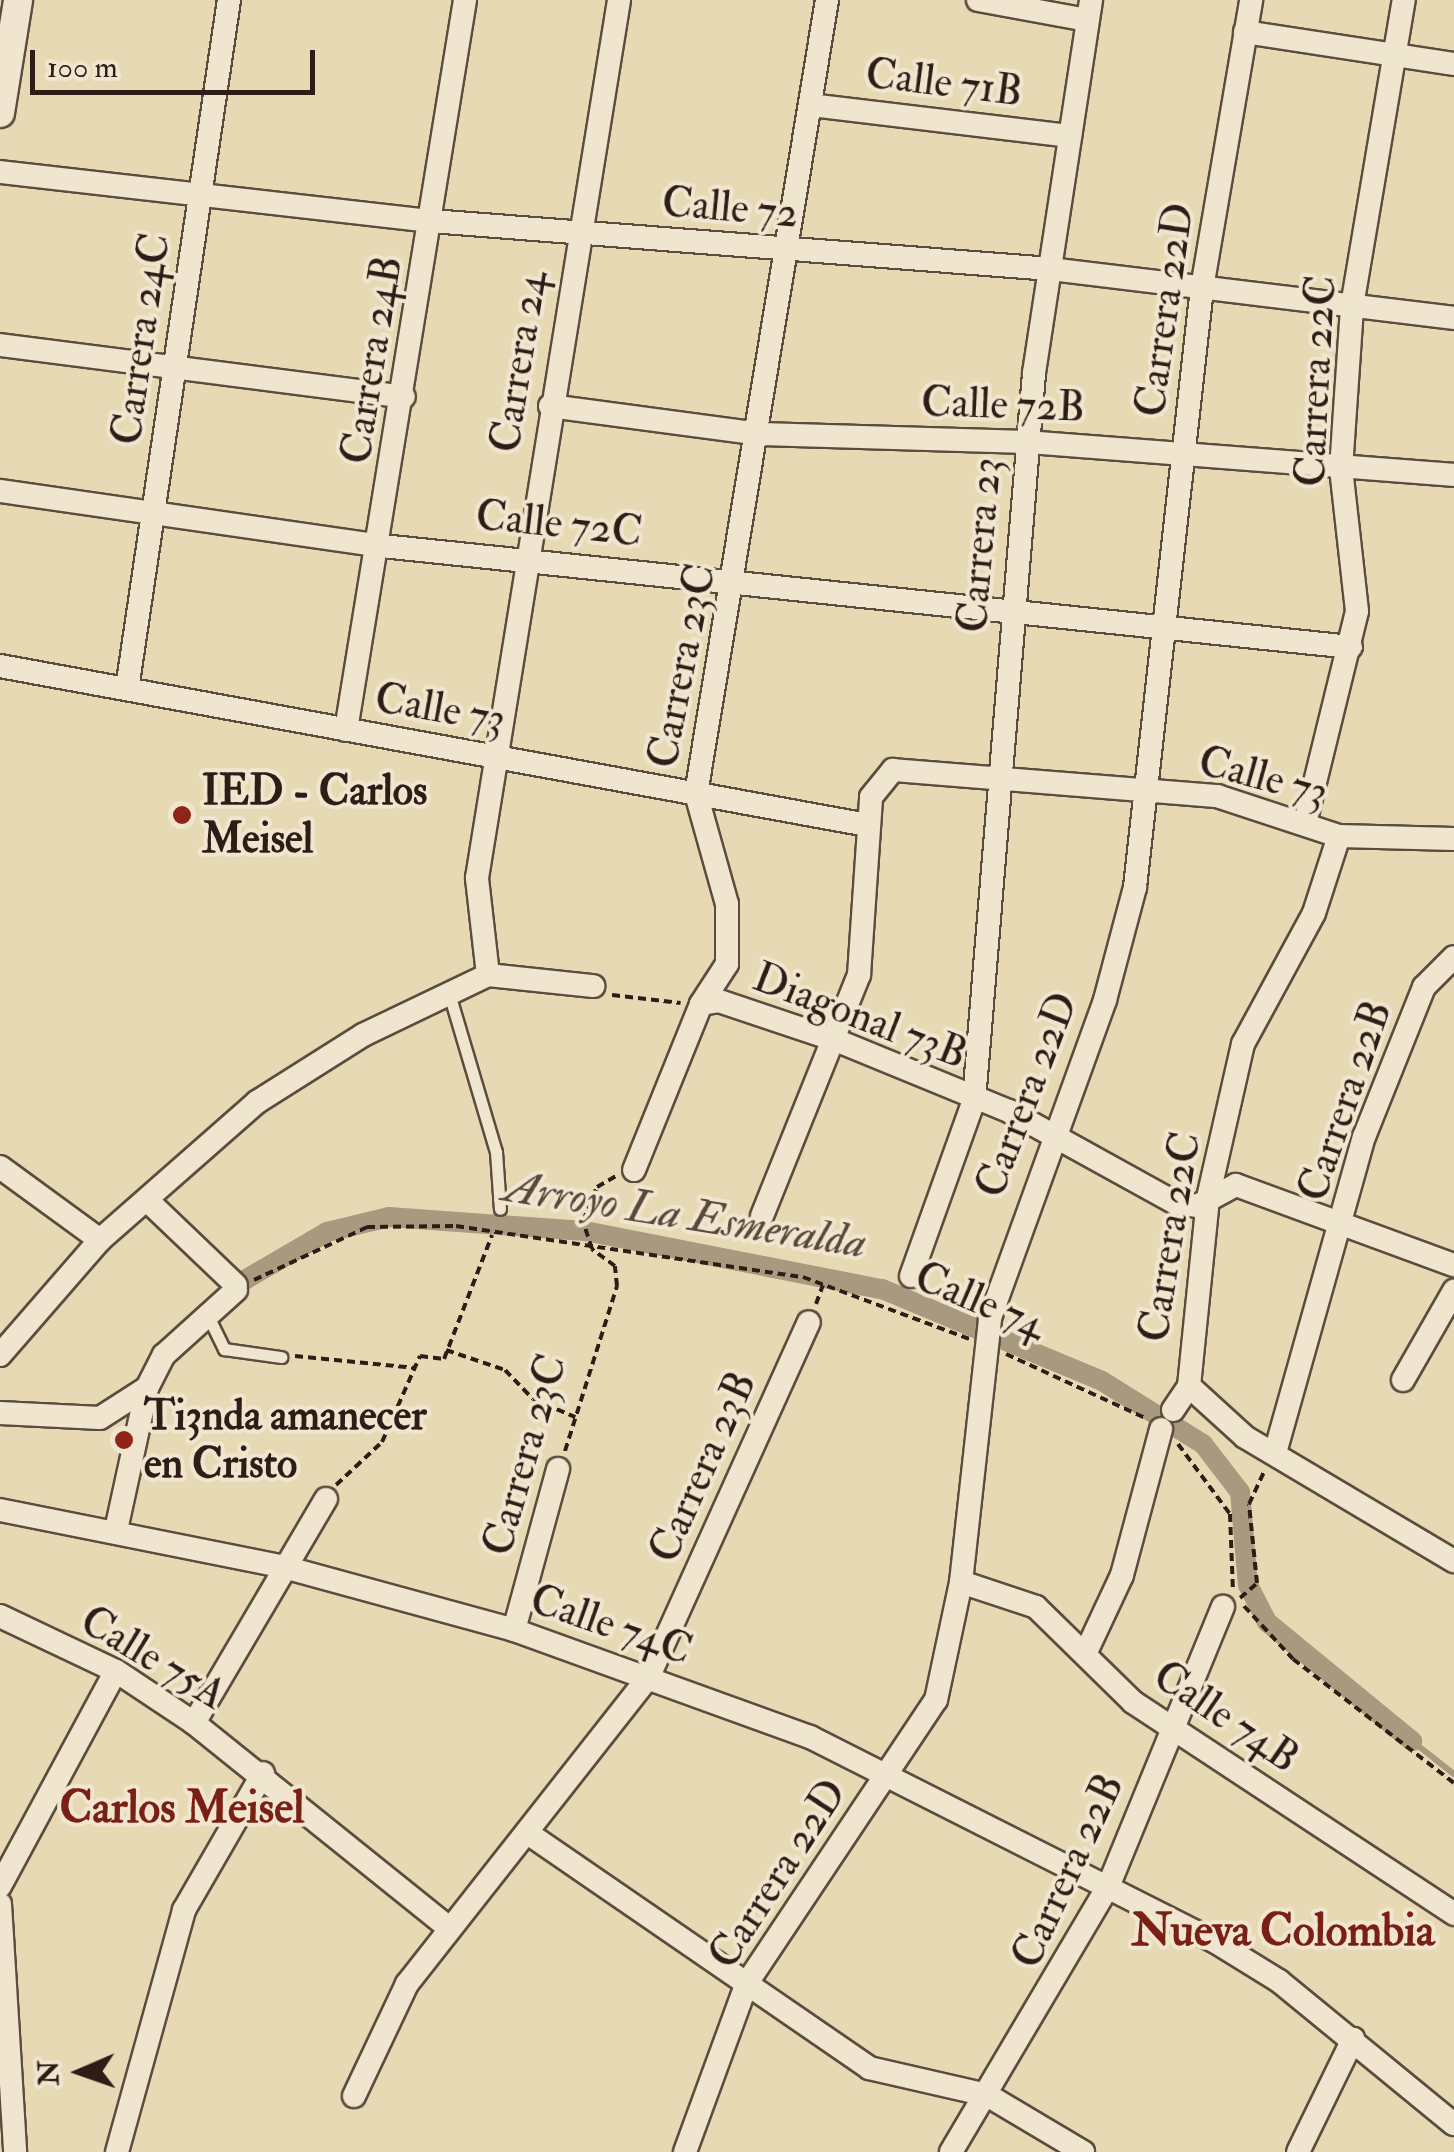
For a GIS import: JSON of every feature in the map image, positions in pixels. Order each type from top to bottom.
[{"type":"street","points":[[0,113],[18,0]]},
{"type":"street","name":"Carrera 24C","points":[[127,689],[229,0]]},
{"type":"street","name":"Carrera 24B","points":[[346,730],[382,546],[465,0]]},
{"type":"street","name":"Carrera 24","points":[[488,975],[476,878],[577,233],[619,0]]},
{"type":"street","name":"Carrera 23C","points":[[634,1170],[701,1004],[728,964],[732,935],[696,794],[737,581],[828,0]]},
{"type":"street","points":[[978,0],[1089,10]]},
{"type":"street","name":"Carrera 22D","points":[[684,2152],[747,1983],[936,1700],[961,1582],[990,1318],[1052,1135],[1119,956],[1146,788],[1202,288],[1250,0]]},
{"type":"street","name":"Carrera 22C","points":[[1305,823],[1351,647],[1357,578],[1341,469],[1352,306],[1404,0]]},
{"type":"street","name":"Carrera 23","points":[[974,1100],[996,776],[1027,442],[1089,10]]},
{"type":"street","points":[[1245,32],[1454,64]]},
{"type":"street","name":"Calle 71B","points":[[810,105],[1070,136]]},
{"type":"street","name":"Calle 72","points":[[0,172],[431,222],[1050,270],[1454,318]]},
{"type":"street","points":[[0,345],[174,370],[404,396]]},
{"type":"street","name":"Calle 72B","points":[[550,406],[761,434],[1027,442],[1454,475]]},
{"type":"street","name":"Calle 72C","points":[[0,490],[382,546],[526,557],[1164,631],[1351,647]]},
{"type":"street","name":"Calle 73","points":[[0,666],[867,825],[876,780],[893,770],[1216,796],[1339,836],[1454,839]]},
{"type":"street","points":[[762,1216],[812,1078],[838,1041],[859,976],[867,825]]},
{"type":"street","name":"Carrera 22C","points":[[1086,1652],[1132,1547],[1167,1420],[1189,1386],[1208,1198],[1252,1013],[1298,946],[1339,836]]},
{"type":"street","name":"Carrera 22B","points":[[1274,1453],[1344,1218],[1416,1006],[1454,957]]},
{"type":"street","points":[[0,1355],[100,1240],[149,1202],[257,1102],[448,988],[488,975],[592,986]]},
{"type":"street","name":"Diagonal 73B","points":[[701,1004],[719,1001],[838,1041],[1052,1135],[1176,1203],[1208,1198],[1236,1185],[1344,1218],[1454,1266]]},
{"type":"street","points":[[911,1276],[974,1100]]},
{"type":"street","points":[[0,1167],[100,1240]]},
{"type":"street","points":[[116,1530],[146,1388],[164,1354],[237,1287],[149,1202]]},
{"type":"street","points":[[1403,1380],[1454,1290]]},
{"type":"street","name":"Carrera 23B","points":[[354,2096],[397,2001],[448,1927],[529,1834],[650,1676],[809,1322]]},
{"type":"street","points":[[1189,1386],[1274,1453],[1454,1562]]},
{"type":"street","points":[[0,1414],[100,1418],[146,1388]]},
{"type":"street","name":"Carrera 23C","points":[[514,1630],[558,1469]]},
{"type":"street","points":[[194,1723],[326,1498]]},
{"type":"street","name":"Calle 74C","points":[[0,1510],[284,1566],[514,1630],[650,1676],[889,1771],[1279,1981],[1454,2124]]},
{"type":"street","name":"Calle 74B","points":[[961,1582],[1036,1608],[1174,1730],[1454,1914]]},
{"type":"street","name":"Carrera 22B","points":[[951,2152],[1108,1887],[1233,1601]]},
{"type":"street","name":"Calle 75A","points":[[0,1616],[116,1670],[264,1773]]},
{"type":"street","points":[[0,1886],[116,1670]]},
{"type":"street","points":[[117,2152],[184,1910],[264,1773],[448,1927]]},
{"type":"street","points":[[529,1834],[884,2075],[987,2094],[1083,2152]]},
{"type":"street","points":[[0,1904],[16,2152]]},
{"type":"street","points":[[1298,2152],[1353,2039]]},
{"type":"lane","points":[[448,988],[496,1152],[500,1209]]},
{"type":"lane","points":[[207,1314],[224,1349],[282,1357]]},
{"type":"path","name":"Diagonal 73B","points":[[592,986],[626,1002],[701,1004]]},
{"type":"path","name":"Carrera 23C","points":[[558,1469],[617,1286],[614,1266],[592,1248],[583,1221],[597,1187],[634,1170]]},
{"type":"path","name":"Calle 74","points":[[237,1287],[367,1226],[492,1235],[592,1248],[638,1246],[803,1277],[1093,1388],[1167,1420],[1226,1504],[1238,1600],[1294,1659],[1454,1783]]},
{"type":"path","points":[[326,1498],[382,1442],[420,1356],[444,1359],[492,1235]]},
{"type":"path","points":[[446,1350],[505,1370],[533,1400],[576,1418]]},
{"type":"path","points":[[282,1357],[414,1368]]},
{"type":"path","points":[[1233,1601],[1257,1583],[1249,1504],[1274,1453]]},
{"type":"waterway","name":"Arroyo La Esmeralda","points":[[236,1285],[327,1232],[389,1217],[585,1231],[882,1289],[1102,1381],[1203,1444],[1240,1492],[1248,1585],[1267,1622],[1412,1741]]},
{"type":"waterway","name":"Arroyo La Esmeralda","points":[[1412,1741],[1454,1774]]},
{"type":"place","name":"IED - Carlos Meisel","points":[[182,815]]},
{"type":"place","name":"Ti3nda amanecer en Cristo","points":[[124,1440]]},
{"type":"district","name":"Carlos Meisel","points":[[182,1809]]},
{"type":"district","name":"Nueva Colombia","points":[[1283,1932]]}]
